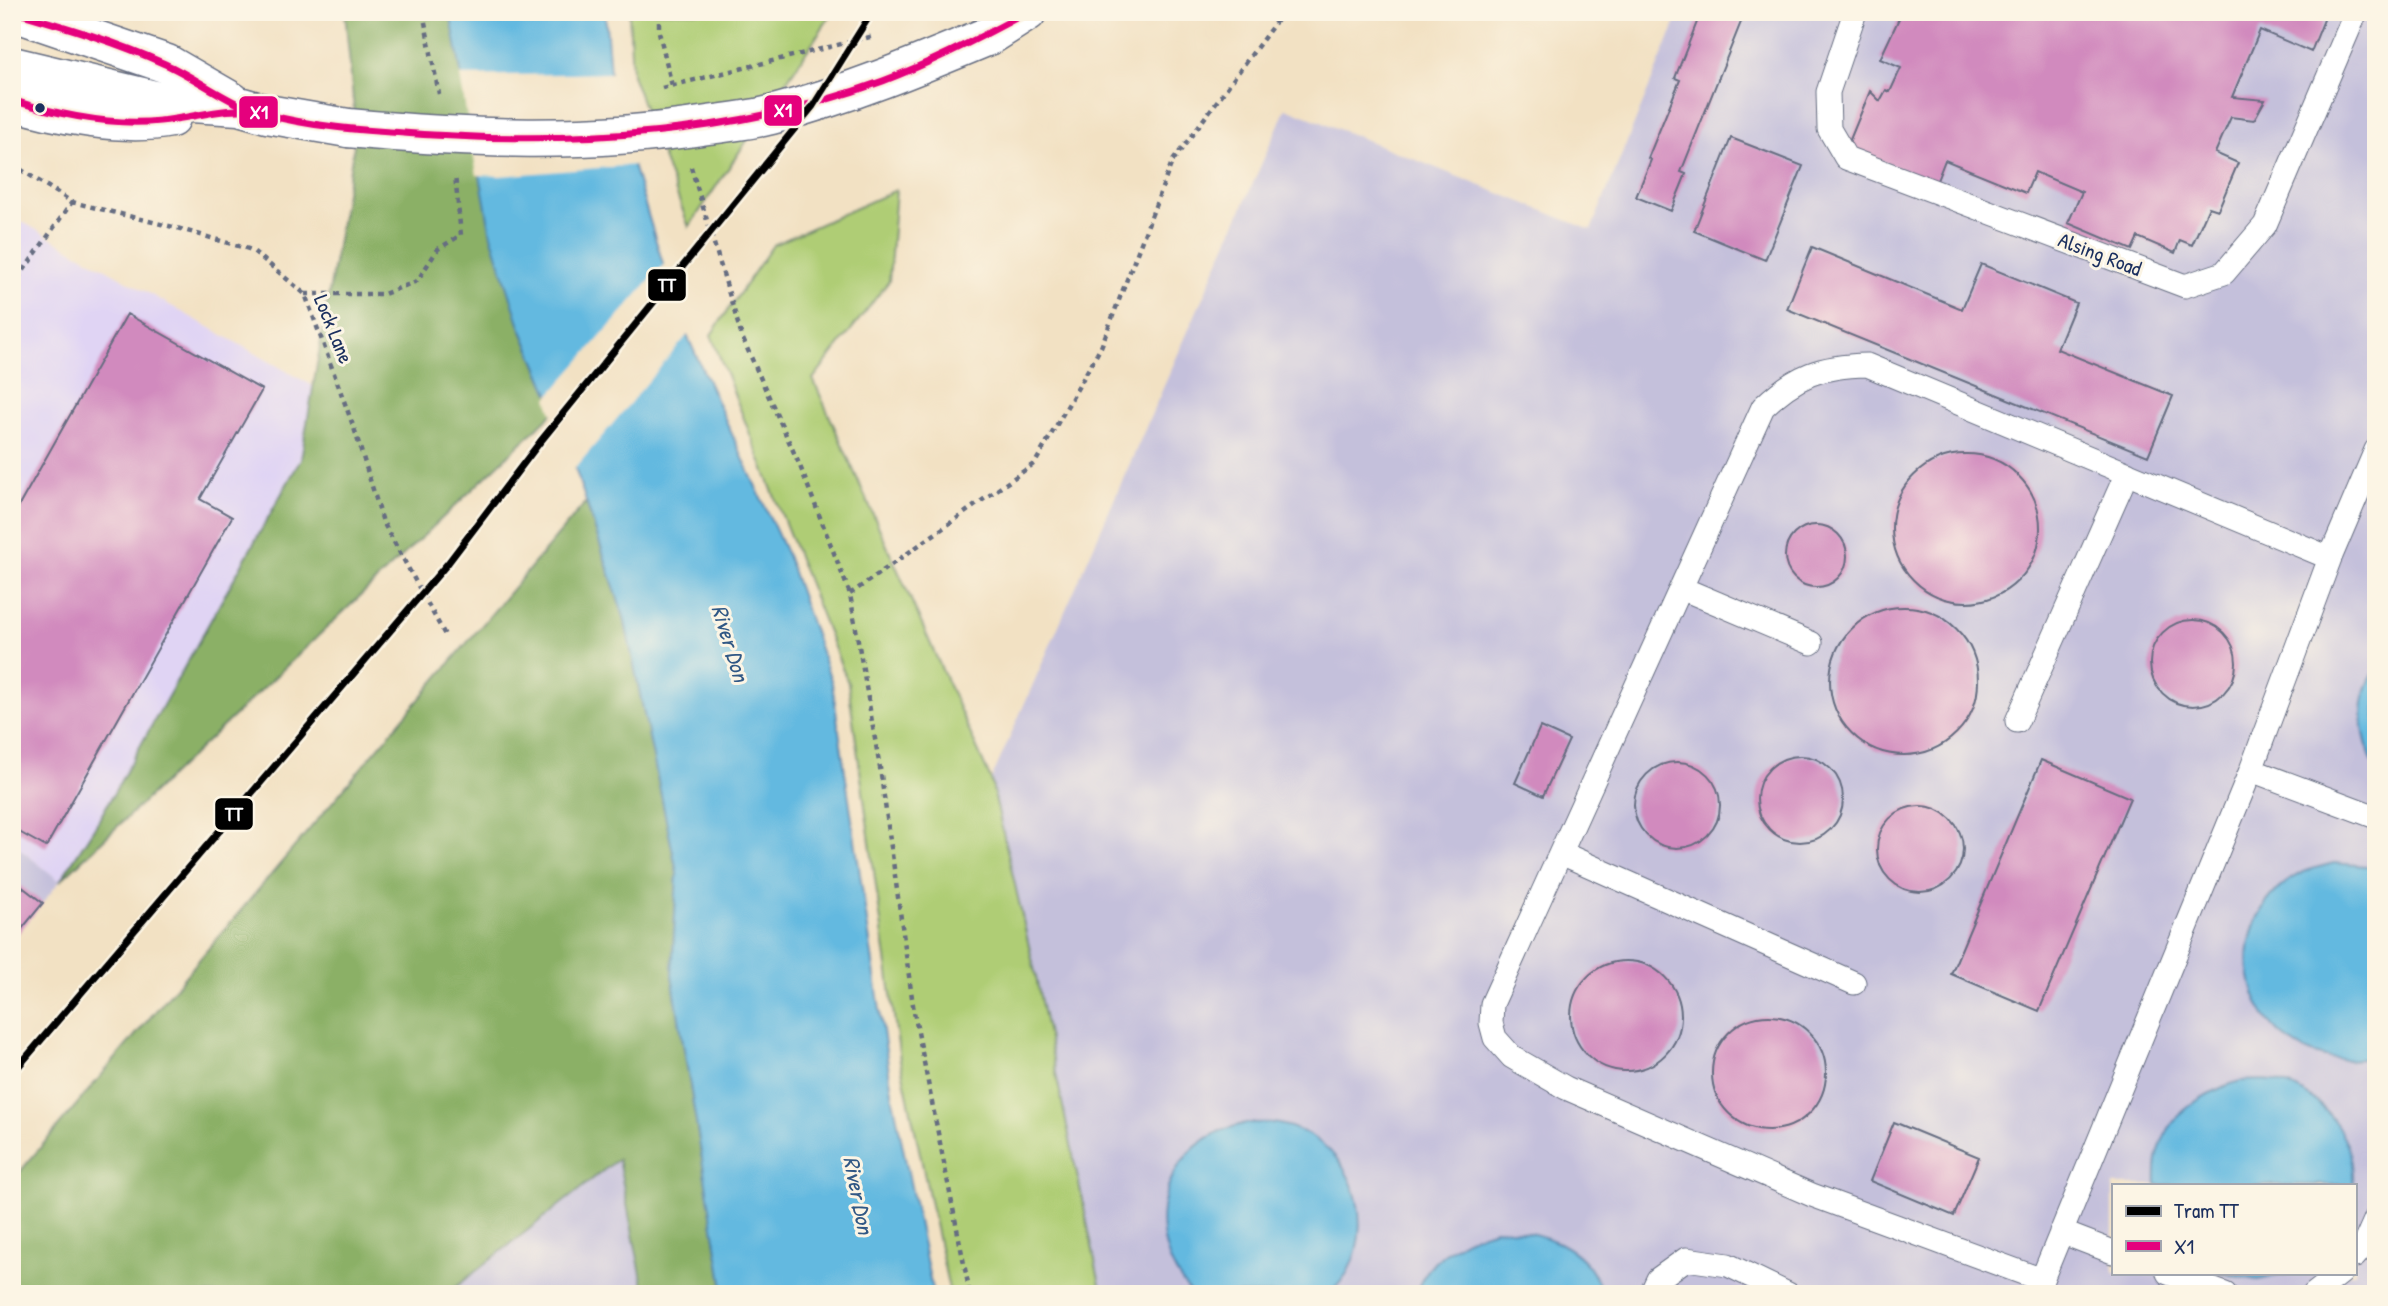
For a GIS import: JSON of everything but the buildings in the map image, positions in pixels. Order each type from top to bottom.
[{"type":"street","points":[[15,12],[167,64],[239,106]]},
{"type":"street","points":[[12,66],[159,101],[239,106],[348,128],[454,138],[558,140],[658,133],[769,116],[885,80],[991,35],[1027,12]]},
{"type":"street","points":[[12,100],[87,116],[151,122],[239,106]]},
{"type":"lane","name":"Alsing Road","points":[[1855,12],[1828,92],[1829,129],[1846,158],[2185,286],[2224,273],[2266,225],[2356,12]]},
{"type":"lane","points":[[2330,558],[1867,365],[1840,366],[1812,373],[1786,385],[1763,407],[1492,1004],[1490,1023],[1494,1038],[1512,1056],[1566,1088],[1812,1195],[2039,1287],[2250,770],[2330,558],[2376,450]]},
{"type":"lane","points":[[2017,721],[2127,473]]},
{"type":"lane","points":[[1681,588],[1811,643]]},
{"type":"lane","points":[[2250,770],[2376,817]]},
{"type":"lane","points":[[1562,853],[1854,983]]},
{"type":"lane","points":[[2356,1255],[2364,1245],[2376,1218]]},
{"type":"lane","points":[[2061,1232],[2112,1252]]},
{"type":"lane","points":[[1651,1294],[1658,1279],[1686,1259],[1728,1265],[1788,1294]]},
{"type":"lane","points":[[2171,1274],[2225,1294]]},
{"type":"lane","points":[[2314,1294],[2340,1274]]},
{"type":"path","points":[[423,12],[441,105]]},
{"type":"path","points":[[659,12],[659,32],[674,95]]},
{"type":"path","points":[[850,594],[1035,463],[1101,347],[1172,162],[1283,12]]},
{"type":"path","points":[[649,91],[886,33]]},
{"type":"path","points":[[435,97],[448,98]]},
{"type":"path","points":[[689,158],[742,337],[800,466],[850,594],[880,768],[915,1012],[970,1294]]},
{"type":"path","name":"Lock Lane","points":[[12,164],[72,202],[252,250],[305,294],[355,431],[383,522],[445,635]]},
{"type":"path","points":[[305,294],[384,294],[417,281],[438,249],[461,235],[454,172]]},
{"type":"path","points":[[12,287],[72,202]]},
{"type":"shaded area","points":[[1680,12],[2376,12],[2376,1294],[1102,1294],[1034,968],[991,780],[1286,108],[1591,230]]},
{"type":"shaded area","points":[[12,216],[313,386],[301,459],[96,825],[60,881],[12,843]]},
{"type":"shaded area","points":[[12,843],[60,881],[12,941]]},
{"type":"shaded area","points":[[618,1159],[645,1294],[447,1294]]},
{"type":"green space","points":[[345,12],[450,12],[520,326],[556,410],[60,881],[96,825],[301,459],[356,133]]},
{"type":"green space","points":[[629,12],[833,12],[689,227],[632,75]]},
{"type":"green space","points":[[896,190],[889,281],[813,379],[991,780],[1034,968],[1102,1294],[950,1294],[900,1060],[848,683],[711,335],[773,245]]},
{"type":"green space","points":[[586,502],[624,617],[677,872],[672,975],[724,1294],[645,1294],[618,1159],[447,1294],[12,1294],[12,1181]]},
{"type":"water","name":"River Don","points":[[450,12],[605,12],[612,96],[680,320],[787,555],[832,683],[893,1099],[933,1294],[724,1294],[672,975],[677,872],[624,617],[556,410],[520,326],[491,235]]},
{"type":"water","points":[[2376,670],[2376,770],[2367,746],[2362,720],[2365,694]]},
{"type":"water","points":[[2334,863],[2376,867],[2376,1057],[2333,1058],[2297,1046],[2271,1023],[2254,993],[2248,960],[2254,926],[2272,896],[2303,872]]},
{"type":"water","points":[[2261,1080],[2273,1081],[2307,1095],[2321,1106],[2342,1133],[2349,1150],[2353,1184],[2156,1184],[2156,1165],[2167,1131],[2177,1117],[2190,1106],[2240,1081]]},
{"type":"water","points":[[1246,1123],[1275,1123],[1303,1132],[1323,1144],[1339,1161],[1350,1181],[1358,1203],[1360,1226],[1356,1250],[1347,1273],[1330,1294],[1192,1294],[1177,1274],[1167,1253],[1163,1230],[1163,1208],[1169,1186],[1179,1165],[1195,1147],[1220,1131]]},
{"type":"water","points":[[1495,1229],[1545,1237],[1574,1252],[1586,1263],[1602,1294],[1416,1294],[1428,1270],[1447,1251],[1470,1238]]},
{"type":"water","points":[[2225,1274],[2285,1274],[2258,1280]]},
{"type":"pier","points":[[613,73],[615,96],[636,165],[500,176],[477,175],[460,76]]},
{"type":"pier","points":[[666,262],[690,332],[572,472],[547,398]]},
{"type":"tram line","name":"TT","points":[[12,1074],[448,563],[540,442],[813,106],[872,12]]},
{"type":"transit line","name":"X1","points":[[15,12],[147,56],[251,110],[285,119],[391,132],[547,138],[604,136],[718,124],[829,99],[920,66],[1027,12]]},
{"type":"transit line","name":"X1","points":[[12,100],[67,115],[123,122],[160,121],[235,110],[261,112]]}]
